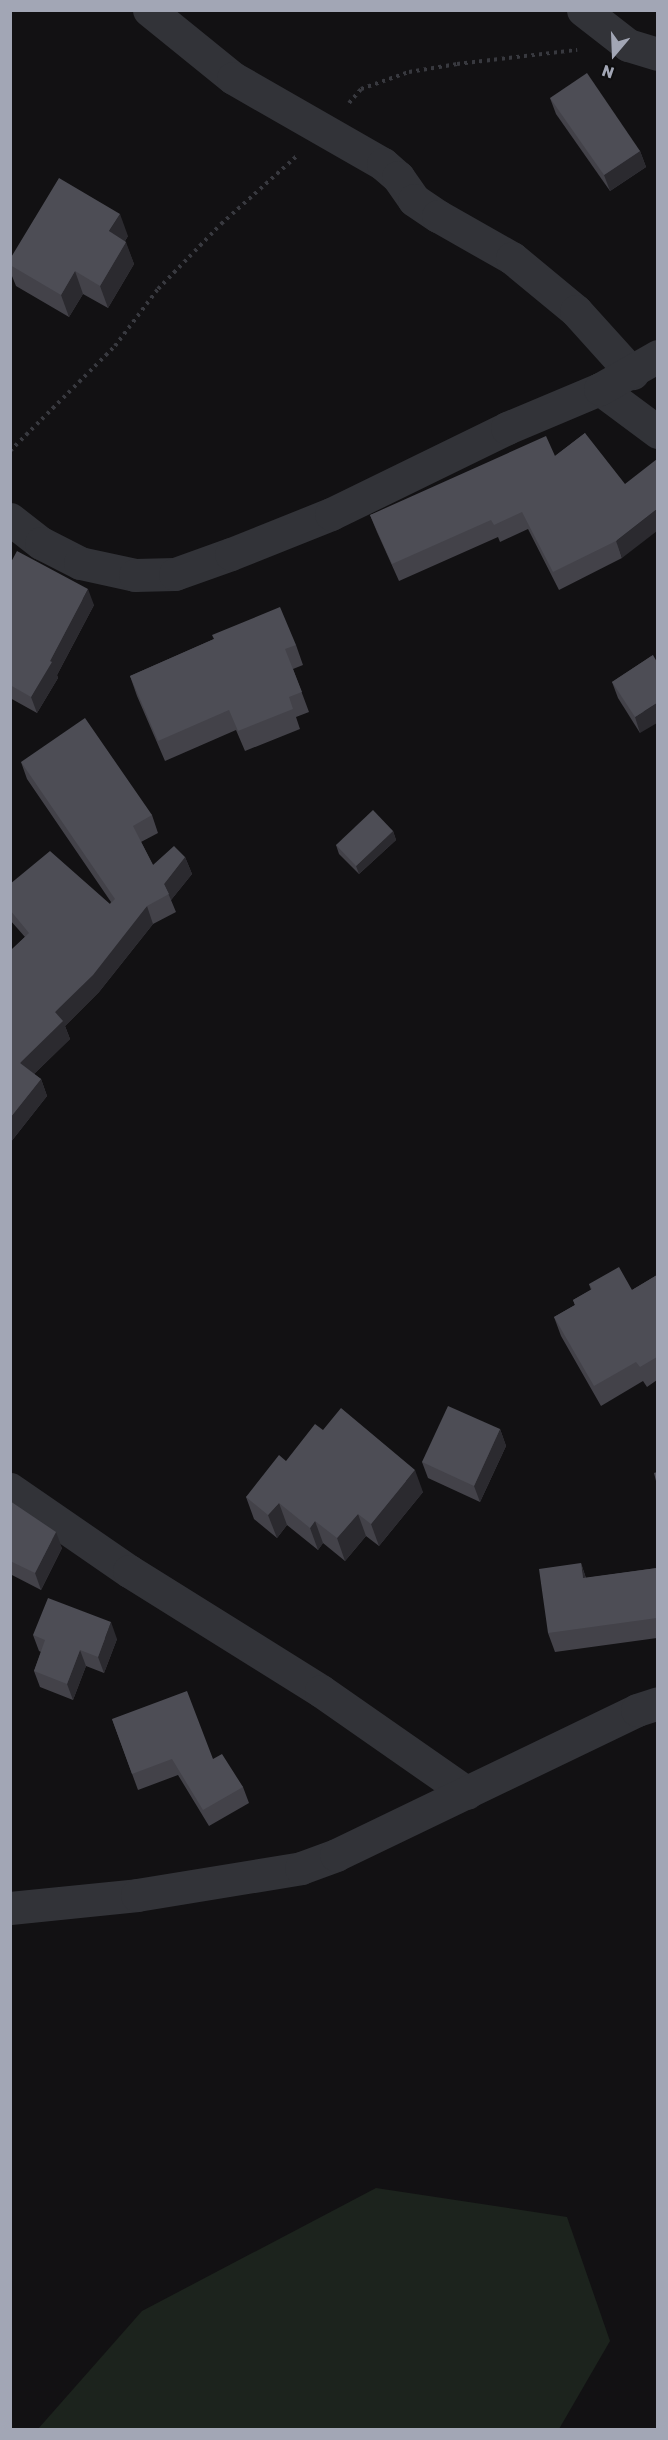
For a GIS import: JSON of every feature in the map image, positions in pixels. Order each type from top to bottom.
[{"type":"street","points":[[10,519],[41,543],[80,563],[135,576],[175,574],[331,514],[507,428],[600,389],[645,364],[545,284],[484,240],[438,216],[414,200],[398,177],[383,164],[233,78],[149,10]]},
{"type":"street","points":[[583,10],[643,49]]},
{"type":"street","points":[[600,389],[657,432]]},
{"type":"street","points":[[10,1489],[129,1571],[321,1691],[467,1793]]},
{"type":"street","points":[[10,1908],[137,1895],[301,1868],[336,1855],[657,1703]]},
{"type":"path","points":[[10,451],[115,346],[158,289],[221,224],[338,138],[349,103],[362,89],[378,81],[409,72],[457,64],[643,49]]},
{"type":"shaded area","points":[[376,2188],[567,2217],[610,2341],[559,2429],[38,2429],[142,2311]]},
{"type":"building","points":[[587,73],[640,151],[604,175],[550,98]]},
{"type":"building","points":[[59,178],[120,214],[109,231],[126,242],[100,286],[75,271],[61,295],[10,265],[10,259]]},
{"type":"building","points":[[585,433],[625,484],[657,459],[657,509],[616,541],[553,572],[522,512],[494,525],[491,520],[392,564],[370,515],[546,436],[555,456]]},
{"type":"building","points":[[17,551],[88,589],[50,661],[52,662],[31,697],[10,685],[10,564]]},
{"type":"building","points":[[280,607],[296,645],[285,649],[302,692],[289,697],[293,709],[238,731],[229,710],[158,741],[130,676],[214,639],[212,635]]},
{"type":"building","points":[[653,655],[657,662],[657,703],[635,717],[612,682]]},
{"type":"building","points":[[85,718],[152,815],[133,826],[153,865],[174,846],[185,857],[164,884],[169,894],[147,906],[93,975],[55,1012],[63,1021],[20,1063],[41,1079],[10,1118],[10,951],[29,933],[10,910],[10,884],[50,851],[110,904],[115,899],[21,762]]},
{"type":"building","points":[[373,810],[393,831],[356,866],[336,845]]},
{"type":"building","points":[[619,1267],[632,1290],[657,1275],[657,1357],[640,1367],[636,1362],[594,1386],[554,1317],[575,1305],[573,1300],[592,1289],[589,1284]]},
{"type":"building","points":[[448,1406],[500,1429],[474,1486],[422,1462]]},
{"type":"building","points":[[341,1408],[415,1470],[371,1524],[358,1514],[337,1538],[315,1521],[310,1528],[279,1503],[268,1515],[246,1497],[279,1455],[286,1461],[315,1424],[323,1430]]},
{"type":"building","points":[[10,1501],[56,1532],[35,1573],[10,1561]]},
{"type":"building","points":[[581,1563],[583,1578],[657,1568],[657,1618],[548,1633],[539,1569]]},
{"type":"building","points":[[48,1598],[111,1622],[98,1657],[80,1650],[67,1684],[34,1671],[45,1640],[33,1635]]},
{"type":"building","points":[[187,1691],[213,1759],[222,1754],[243,1787],[203,1810],[172,1759],[132,1774],[112,1719]]}]
